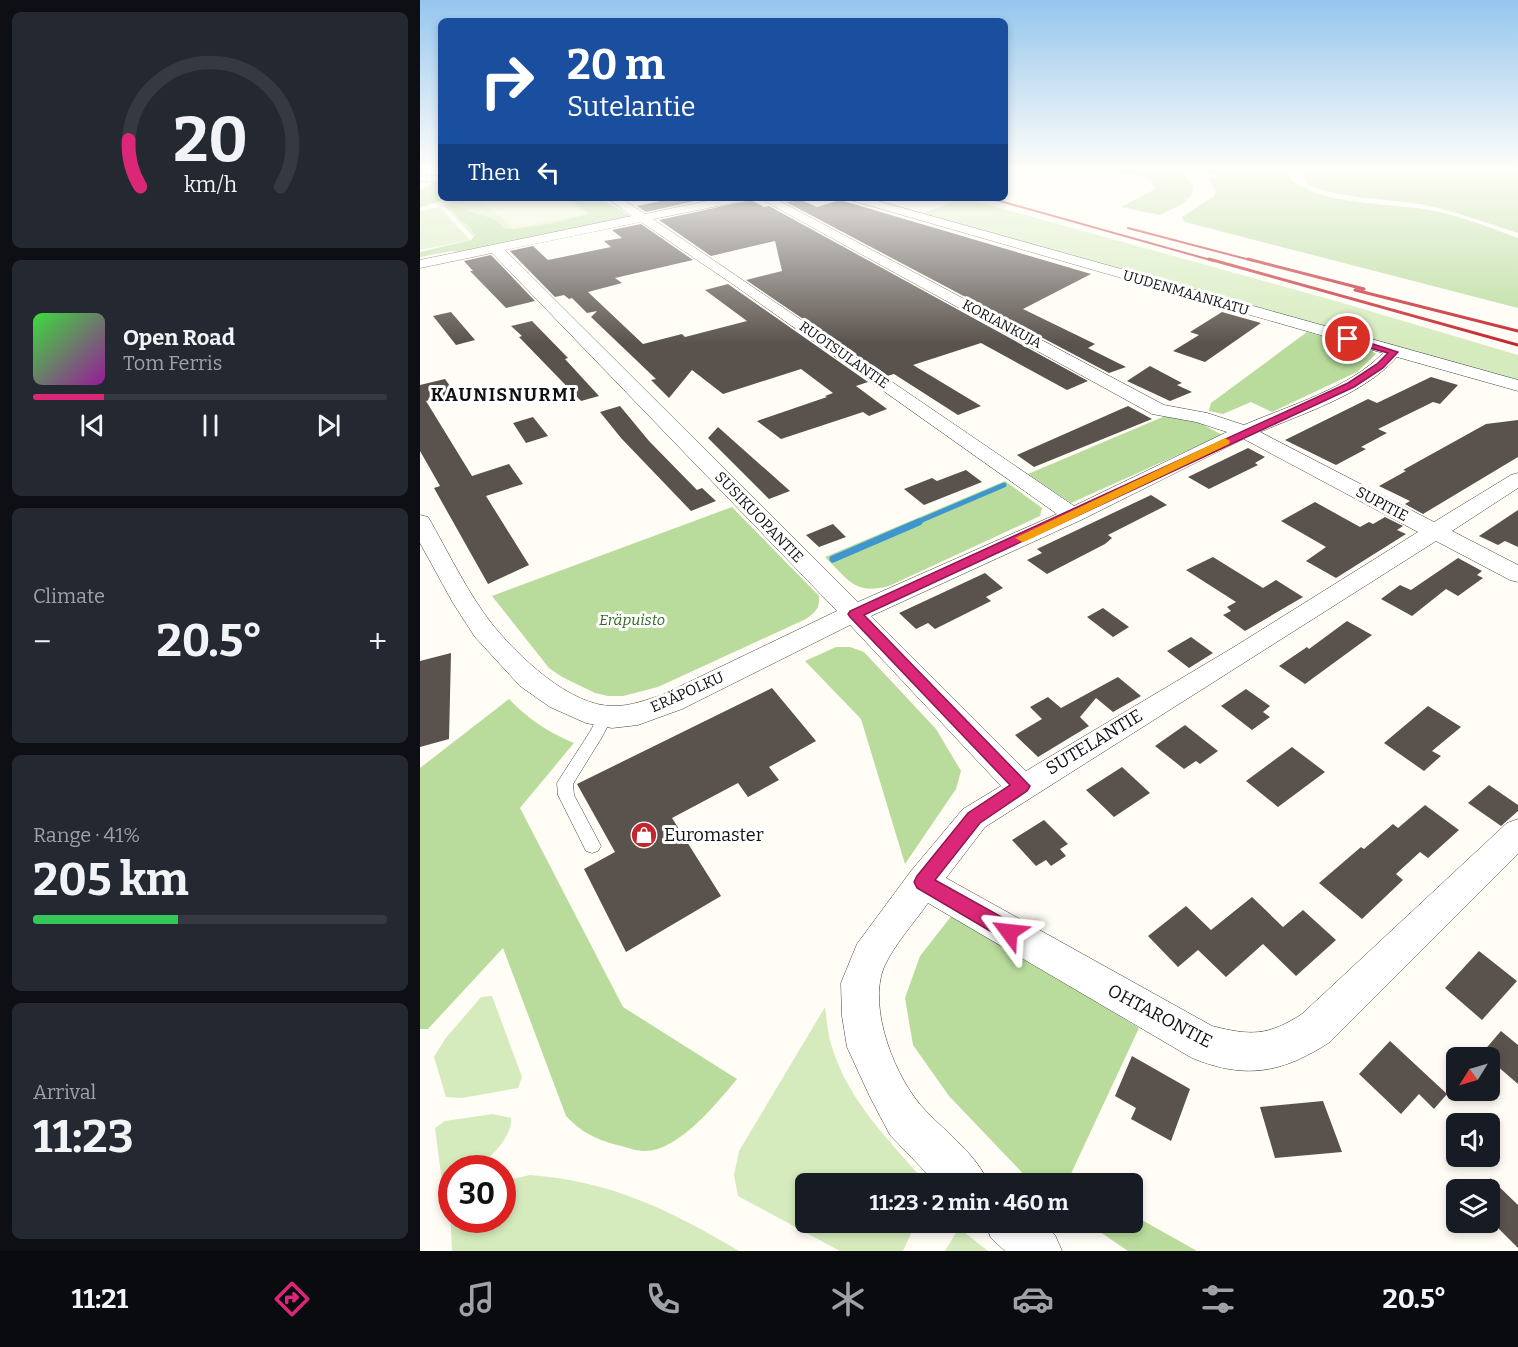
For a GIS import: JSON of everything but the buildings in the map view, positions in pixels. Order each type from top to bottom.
[{"type":"street","points":[[420,264],[600,227]]},
{"type":"street","name":"RUOTSULANTIE","points":[[659,227],[1073,515]]},
{"type":"street","name":"KORIANKUJA","points":[[820,227],[1160,410],[1209,419],[1245,432]]},
{"type":"street","name":"UUDENMAANKATU","points":[[957,227],[1518,386]]},
{"type":"street","name":"SUSIKUOPANTIE","points":[[496,249],[1022,786]]},
{"type":"street","name":"ERÄPOLKU","points":[[420,522],[465,603],[484,631],[530,679],[560,700],[586,712],[605,716],[639,714],[672,702],[855,614],[1351,385],[1380,366],[1394,352]]},
{"type":"street","name":"SUPITIE","points":[[1245,432],[1518,575]]},
{"type":"street","points":[[1434,532],[1518,479]]},
{"type":"street","name":"SUTELANTIE","points":[[957,1173],[905,1119],[867,1047],[861,1016],[860,983],[870,956],[923,882],[974,818],[1022,786],[1243,652],[1434,532]]},
{"type":"street","name":"OHTARONTIE","points":[[923,882],[1206,1044],[1236,1052],[1267,1053],[1292,1044],[1316,1028],[1518,833]]},
{"type":"street","points":[[1019,1233],[1039,1251]]},
{"type":"lane","points":[[592,846],[566,795],[565,783],[597,733],[605,716]]},
{"type":"green space","points":[[420,227],[459,227],[470,240],[420,250]]},
{"type":"green space","points":[[464,227],[577,227],[483,247]]},
{"type":"green space","points":[[469,227],[576,227],[458,252],[420,257],[420,252],[471,240],[475,235]]},
{"type":"green space","points":[[974,227],[1070,227],[1336,301],[1518,355],[1518,381]]},
{"type":"green space","points":[[1206,227],[1489,227],[1518,238],[1518,308]]},
{"type":"green space","points":[[1501,227],[1518,227],[1518,233]]},
{"type":"green space","points":[[1307,332],[1369,349],[1376,354],[1357,372],[1272,412],[1251,402],[1223,414],[1209,411],[1211,403]]},
{"type":"green space","points":[[1165,416],[1200,423],[1222,435],[1071,503],[1028,474]]},
{"type":"green space","points":[[1005,481],[1042,508],[1040,516],[889,586],[868,588],[853,584],[825,557]]},
{"type":"green space","name":"Eräpuisto","points":[[732,507],[819,596],[818,607],[806,619],[658,687],[623,696],[608,696],[595,693],[562,677],[549,668],[492,596]]},
{"type":"green space","points":[[836,647],[850,647],[864,652],[936,729],[961,771],[956,789],[905,864],[861,719],[805,661]]},
{"type":"green space","points":[[509,699],[539,724],[574,743],[520,808],[623,1007],[737,1079],[696,1124],[670,1144],[657,1149],[644,1151],[602,1140],[583,1131],[566,1116],[503,948],[428,1029],[420,1029],[420,768]]},
{"type":"green space","points":[[953,914],[1139,1028],[1071,1173],[1022,1173],[949,1096],[913,1045],[905,998],[920,956]]},
{"type":"green space","points":[[492,996],[522,1077],[518,1088],[462,1098],[446,1097],[434,1057],[445,1039],[481,997]]},
{"type":"green space","points":[[825,1007],[831,1044],[847,1083],[884,1135],[917,1173],[795,1173],[795,1227],[738,1196],[734,1175],[739,1151]]},
{"type":"green space","points":[[493,1114],[511,1118],[511,1125],[504,1140],[491,1155],[438,1155],[435,1128],[445,1121]]},
{"type":"green space","points":[[530,1175],[559,1178],[614,1191],[689,1223],[739,1251],[452,1251],[451,1233],[516,1233],[516,1178]]},
{"type":"green space","points":[[1143,1221],[1197,1251],[1128,1251],[1102,1233],[1143,1233]]},
{"type":"green space","points":[[807,1233],[911,1233],[903,1251],[840,1251]]},
{"type":"green space","points":[[956,1233],[965,1233],[988,1251],[945,1251]]},
{"type":"waterway","points":[[915,523],[1004,485]]},
{"type":"waterway","points":[[833,559],[919,522]]},
{"type":"railway","points":[[1094,227],[1214,261]]},
{"type":"railway","points":[[1128,228],[1254,261]]},
{"type":"railway","points":[[1209,259],[1518,345]]},
{"type":"railway","points":[[1248,259],[1364,289]]},
{"type":"railway","points":[[1355,290],[1518,331]]},
{"type":"slow traffic","points":[[1022,538],[1225,441]]},
{"type":"place","name":"Euromaster","points":[[644,835]]},
{"type":"district","name":"KAUNISNURMI","points":[[504,395]]},
{"type":"route","points":[[1009,932],[923,882],[974,818],[1022,786],[855,614],[1083,510],[1233,437],[1351,385],[1371,373],[1394,352],[1348,339]]}]
